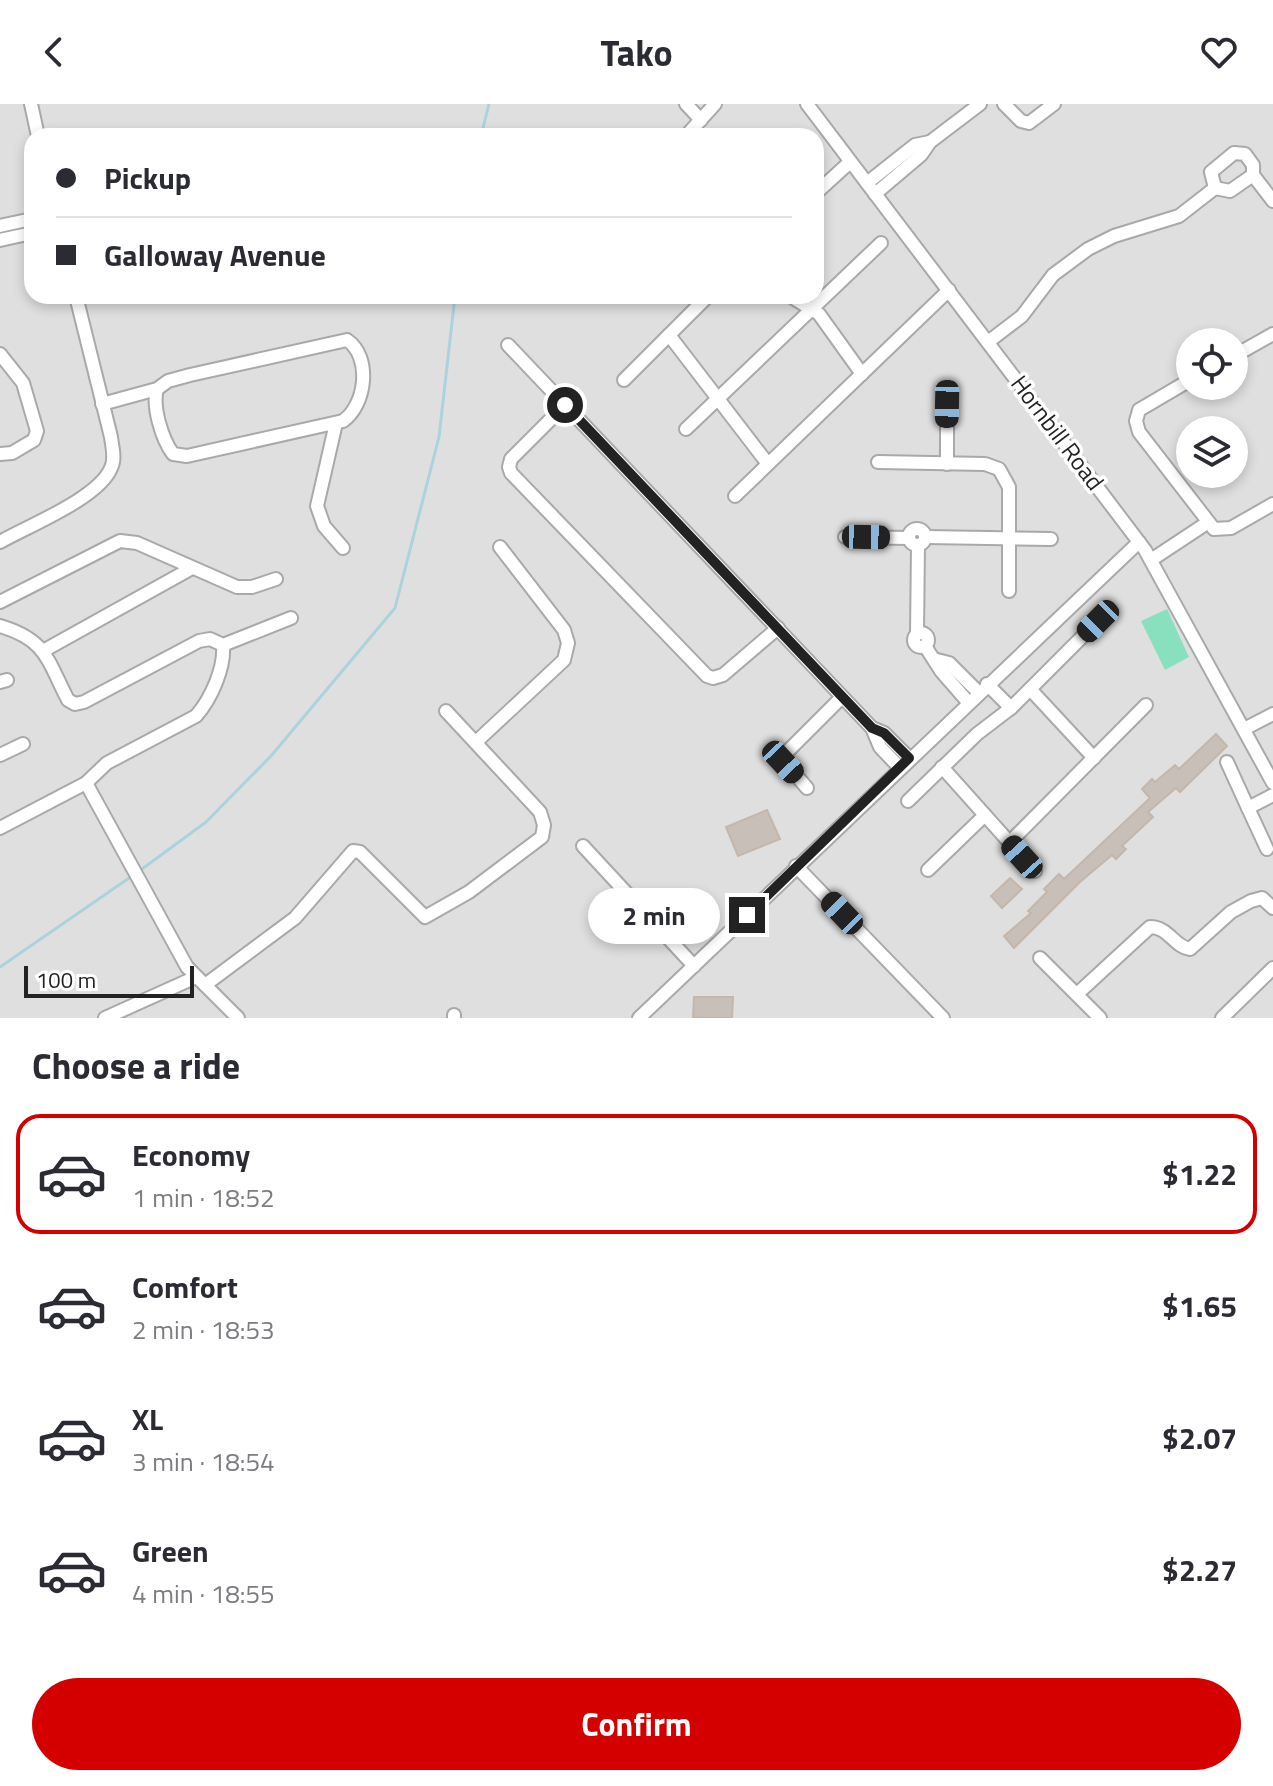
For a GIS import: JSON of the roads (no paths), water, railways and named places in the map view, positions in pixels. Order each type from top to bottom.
[{"type":"street","points":[[31,104],[36,128]]},
{"type":"street","points":[[686,104],[701,120]]},
{"type":"street","name":"Hornbill Road","points":[[807,104],[1139,542],[1273,783]]},
{"type":"street","points":[[871,189],[921,155],[930,142],[980,104]]},
{"type":"street","points":[[1004,104],[1021,121],[1029,123],[1049,105]]},
{"type":"street","points":[[694,128],[717,105]]},
{"type":"street","points":[[1215,188],[1211,172],[1234,153],[1245,154],[1253,165],[1253,175],[1273,201]]},
{"type":"street","points":[[824,186],[850,162]]},
{"type":"street","points":[[988,342],[1022,316],[1053,275],[1088,249],[1114,236],[1179,216],[1215,188],[1230,191],[1253,175]]},
{"type":"street","points":[[0,226],[24,221]]},
{"type":"street","points":[[0,240],[24,235]]},
{"type":"street","points":[[824,295],[881,243]]},
{"type":"street","points":[[735,496],[949,290]]},
{"type":"street","points":[[0,542],[88,494],[106,478],[114,460],[78,304]]},
{"type":"street","points":[[624,380],[700,304]]},
{"type":"street","points":[[805,304],[826,322],[862,374]]},
{"type":"street","points":[[686,429],[814,304]]},
{"type":"street","points":[[1248,348],[1273,334]]},
{"type":"street","points":[[669,335],[768,464]]},
{"type":"street","points":[[102,404],[157,389],[168,381],[190,375],[347,340],[358,352],[363,383],[353,412],[336,423],[181,457],[173,454],[166,443],[155,402],[157,389]]},
{"type":"street","points":[[508,345],[872,728],[880,747],[904,763]]},
{"type":"street","points":[[0,354],[23,383],[37,431],[34,440],[12,453],[0,454]]},
{"type":"street","points":[[1176,388],[1145,405],[1139,410],[1136,421],[1139,432],[1207,523],[1214,529],[1224,531],[1273,504]]},
{"type":"street","points":[[947,404],[947,464]]},
{"type":"street","points":[[565,405],[509,463],[511,473],[542,506],[707,676],[723,675],[778,628]]},
{"type":"street","points":[[336,423],[317,506],[324,526],[343,548]]},
{"type":"street","points":[[878,462],[985,464],[1002,472],[1009,487],[1009,591]]},
{"type":"street","points":[[1151,560],[1207,523]]},
{"type":"street","points":[[845,537],[1051,539]]},
{"type":"street","points":[[918,540],[917,634],[914,643],[919,647],[925,646],[937,660],[941,671],[968,702]]},
{"type":"street","points":[[0,602],[120,541],[137,543],[244,588],[276,579]]},
{"type":"street","points":[[639,1018],[1139,542]]},
{"type":"street","points":[[476,742],[564,660],[568,643],[564,630],[500,547]]},
{"type":"street","points":[[43,651],[192,568]]},
{"type":"street","points":[[0,626],[32,638],[43,651],[68,700],[75,704],[199,641],[210,639],[223,645],[291,618]]},
{"type":"street","points":[[908,801],[942,767],[1011,708],[1098,621]]},
{"type":"street","points":[[0,828],[86,783],[107,763],[196,716],[206,703],[219,672],[223,645]]},
{"type":"street","points":[[937,660],[949,663],[1011,708]]},
{"type":"street","points":[[1030,689],[1094,758]]},
{"type":"street","points":[[807,788],[781,758],[842,697]]},
{"type":"street","points":[[1010,842],[1146,705]]},
{"type":"street","points":[[105,1018],[201,981],[295,918],[353,851],[360,852],[425,917],[469,892],[539,840],[544,825],[540,812],[446,711]]},
{"type":"street","points":[[1244,729],[1273,714]]},
{"type":"street","points":[[0,755],[23,744]]},
{"type":"street","points":[[1227,762],[1267,849]]},
{"type":"street","points":[[942,767],[1035,871]]},
{"type":"street","points":[[86,783],[116,832],[177,952],[238,1018]]},
{"type":"street","points":[[1248,808],[1273,795]]},
{"type":"street","points":[[928,870],[985,815]]},
{"type":"street","points":[[583,846],[694,966]]},
{"type":"street","points":[[796,866],[943,1018]]},
{"type":"street","points":[[1077,994],[1150,927],[1159,927],[1184,948],[1190,949],[1231,912],[1251,901],[1270,900]]},
{"type":"street","points":[[1040,958],[1100,1018]]},
{"type":"street","points":[[1222,1018],[1273,968]]},
{"type":"waterway","points":[[483,128],[489,104]]},
{"type":"waterway","points":[[138,872],[206,822],[271,756],[395,608],[439,437],[454,304]]},
{"type":"waterway","points":[[0,967],[132,876]]}]
